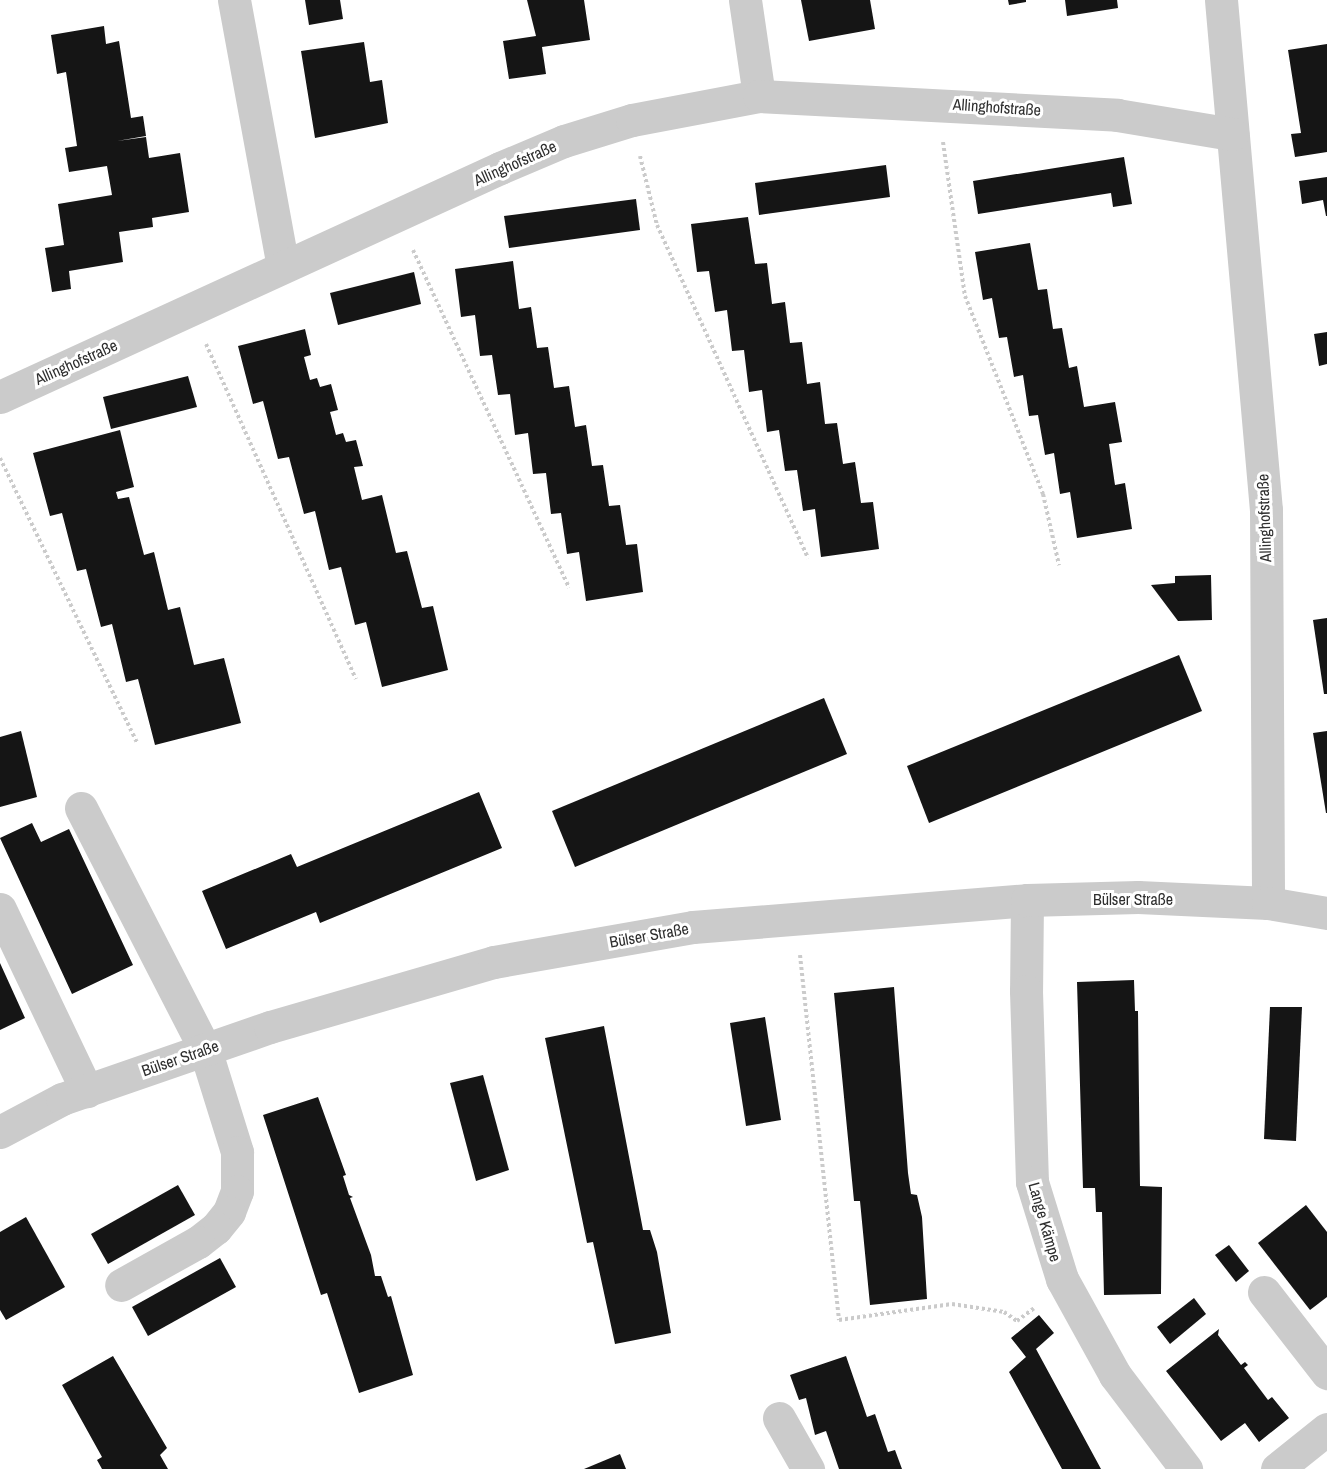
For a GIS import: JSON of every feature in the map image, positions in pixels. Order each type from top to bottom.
[{"type":"street","points":[[234,0],[283,266]]},
{"type":"street","points":[[745,0],[759,96]]},
{"type":"street","name":"Allinghofstraße","points":[[1221,0],[1266,510],[1268,903]]},
{"type":"street","name":"Allinghofstraße","points":[[0,397],[191,311],[283,266],[398,217],[564,141],[632,120],[759,96],[938,103],[1117,116],[1232,135]]},
{"type":"street","points":[[81,808],[205,1049],[237,1152],[237,1191],[229,1212],[198,1242],[121,1285]]},
{"type":"street","name":"Bülser Straße","points":[[3,1122],[205,1049],[494,962],[693,927],[1027,900],[1138,897],[1268,903],[1327,914]]},
{"type":"street","name":"Lange Kämpe","points":[[1027,900],[1026,991],[1032,1182],[1066,1286],[1115,1375],[1186,1469]]},
{"type":"street","points":[[0,909],[87,1090]]},
{"type":"street","points":[[1264,1292],[1327,1373]]},
{"type":"street","points":[[778,1418],[808,1469]]},
{"type":"street","points":[[1277,1469],[1327,1429]]},
{"type":"path","points":[[938,103],[965,296],[1044,494],[1059,565]]},
{"type":"path","points":[[632,120],[657,225],[808,558]]},
{"type":"path","points":[[398,217],[568,588]]},
{"type":"path","points":[[191,311],[356,679]]},
{"type":"path","points":[[0,458],[137,743]]},
{"type":"path","points":[[796,918],[839,1320],[952,1304],[1005,1312],[1017,1321],[1066,1286]]},
{"type":"building","points":[[305,0],[340,0],[343,19],[309,25]]},
{"type":"building","points":[[527,0],[584,0],[590,40],[542,47],[546,74],[509,79],[503,41],[536,36]]},
{"type":"building","points":[[801,0],[870,0],[875,29],[809,41]]},
{"type":"building","points":[[1008,0],[1026,0],[1026,2],[1009,5]]},
{"type":"building","points":[[1065,0],[1117,0],[1118,8],[1067,16]]},
{"type":"building","points":[[104,26],[106,44],[119,41],[131,118],[143,116],[146,136],[117,141],[146,137],[149,158],[180,153],[189,212],[152,218],[153,227],[119,232],[123,262],[69,271],[71,289],[52,292],[45,248],[64,245],[58,204],[112,195],[107,166],[69,172],[65,148],[77,146],[66,72],[57,74],[51,35]]},
{"type":"building","points":[[364,42],[370,82],[382,80],[388,123],[315,138],[301,51]]},
{"type":"building","points":[[1327,44],[1327,152],[1295,157],[1291,134],[1301,133],[1288,50]]},
{"type":"building","points":[[1124,157],[1132,204],[1113,207],[1111,193],[978,214],[973,181]]},
{"type":"building","points":[[886,165],[890,197],[759,215],[755,183]]},
{"type":"building","points":[[1327,177],[1326,216],[1323,200],[1302,204],[1299,181]]},
{"type":"building","points":[[636,199],[640,230],[509,248],[504,216]]},
{"type":"building","points":[[748,217],[755,264],[767,263],[772,304],[785,302],[790,343],[802,342],[807,384],[820,382],[825,424],[837,423],[843,464],[855,462],[861,503],[873,502],[879,549],[821,557],[815,509],[803,511],[797,470],[785,471],[779,430],[767,432],[762,390],[749,392],[744,350],[732,351],[727,310],[715,312],[709,271],[697,272],[691,224]]},
{"type":"building","points":[[1030,243],[1038,290],[1047,289],[1053,329],[1062,328],[1069,368],[1077,366],[1084,407],[1115,402],[1122,442],[1109,444],[1115,485],[1125,483],[1132,529],[1077,538],[1070,492],[1060,494],[1054,453],[1045,455],[1038,415],[1029,416],[1023,375],[1014,377],[1007,337],[999,338],[992,298],[983,300],[975,252]]},
{"type":"building","points":[[513,261],[519,309],[531,307],[537,348],[548,347],[554,388],[569,386],[575,427],[586,425],[592,466],[603,465],[609,506],[620,505],[626,545],[637,544],[643,592],[586,601],[579,552],[567,554],[561,513],[551,514],[546,473],[533,474],[528,433],[515,435],[510,394],[498,395],[492,355],[480,356],[475,315],[461,317],[455,269]]},
{"type":"building","points":[[414,272],[421,304],[338,325],[330,293]]},
{"type":"building","points":[[305,329],[311,355],[304,357],[310,380],[317,378],[320,387],[331,384],[338,410],[330,412],[336,435],[343,433],[346,442],[356,440],[363,466],[354,467],[362,500],[382,495],[396,553],[407,551],[422,608],[433,606],[448,670],[382,687],[366,622],[355,625],[341,567],[329,570],[315,511],[304,514],[289,457],[278,459],[263,401],[253,404],[238,346]]},
{"type":"building","points":[[1327,332],[1327,364],[1319,366],[1314,334]]},
{"type":"building","points":[[188,376],[197,407],[111,429],[103,397]]},
{"type":"building","points":[[120,430],[134,487],[116,492],[118,499],[129,497],[144,555],[154,552],[168,610],[180,607],[194,665],[224,658],[241,723],[155,745],[138,679],[126,682],[112,624],[101,627],[86,569],[77,571],[62,513],[50,516],[33,453]]},
{"type":"building","points":[[1211,575],[1212,620],[1178,621],[1151,585],[1175,583],[1175,576]]},
{"type":"building","points":[[1327,618],[1327,694],[1324,694],[1313,620]]},
{"type":"building","points":[[1179,655],[1202,711],[929,823],[907,766]]},
{"type":"building","points":[[824,698],[847,754],[575,867],[552,811]]},
{"type":"building","points":[[21,731],[37,797],[0,807],[0,737]]},
{"type":"building","points":[[1327,731],[1327,813],[1326,813],[1313,733]]},
{"type":"building","points":[[479,792],[502,848],[320,923],[316,912],[226,949],[202,891],[291,854],[297,867]]},
{"type":"building","points":[[32,823],[41,842],[69,829],[133,965],[72,994],[0,838]]},
{"type":"building","points":[[0,963],[25,1018],[0,1030]]},
{"type":"building","points":[[1134,980],[1135,1011],[1138,1011],[1140,1186],[1162,1187],[1161,1294],[1104,1295],[1102,1212],[1096,1212],[1095,1188],[1083,1188],[1077,982]]},
{"type":"building","points":[[894,987],[908,1173],[911,1194],[917,1195],[922,1217],[927,1299],[870,1305],[860,1201],[854,1201],[834,993]]},
{"type":"building","points":[[1270,1007],[1302,1007],[1296,1141],[1264,1139]]},
{"type":"building","points":[[765,1017],[781,1120],[746,1126],[730,1023]]},
{"type":"building","points":[[604,1026],[643,1230],[650,1230],[657,1252],[671,1333],[615,1344],[593,1242],[587,1243],[545,1038]]},
{"type":"building","points":[[483,1075],[509,1170],[476,1181],[450,1083]]},
{"type":"building","points":[[318,1097],[346,1175],[343,1176],[349,1195],[353,1197],[350,1198],[371,1255],[375,1276],[381,1276],[388,1297],[391,1296],[413,1375],[359,1393],[327,1293],[321,1295],[263,1115]]},
{"type":"building","points":[[178,1185],[195,1215],[108,1264],[91,1234]]},
{"type":"building","points":[[1306,1205],[1327,1232],[1327,1297],[1310,1310],[1258,1243]]},
{"type":"building","points":[[26,1217],[65,1287],[6,1320],[0,1310],[0,1232]]},
{"type":"building","points":[[1229,1245],[1249,1271],[1236,1282],[1215,1255]]},
{"type":"building","points":[[220,1258],[236,1287],[148,1336],[132,1307]]},
{"type":"building","points":[[1194,1298],[1206,1314],[1170,1344],[1157,1327]]},
{"type":"building","points":[[1039,1315],[1054,1333],[1036,1349],[1101,1469],[1062,1469],[1009,1372],[1026,1357],[1011,1338]]},
{"type":"building","points":[[1219,1329],[1218,1335],[1241,1365],[1245,1362],[1248,1365],[1244,1368],[1268,1400],[1272,1397],[1289,1418],[1259,1442],[1245,1423],[1221,1441],[1166,1371]]},
{"type":"building","points":[[113,1356],[167,1448],[160,1455],[168,1469],[102,1469],[97,1460],[102,1457],[62,1385]]},
{"type":"building","points":[[846,1356],[867,1417],[875,1414],[888,1452],[895,1450],[902,1469],[839,1469],[826,1431],[815,1435],[806,1398],[799,1400],[790,1375]]},
{"type":"building","points":[[620,1454],[626,1469],[584,1469]]}]
